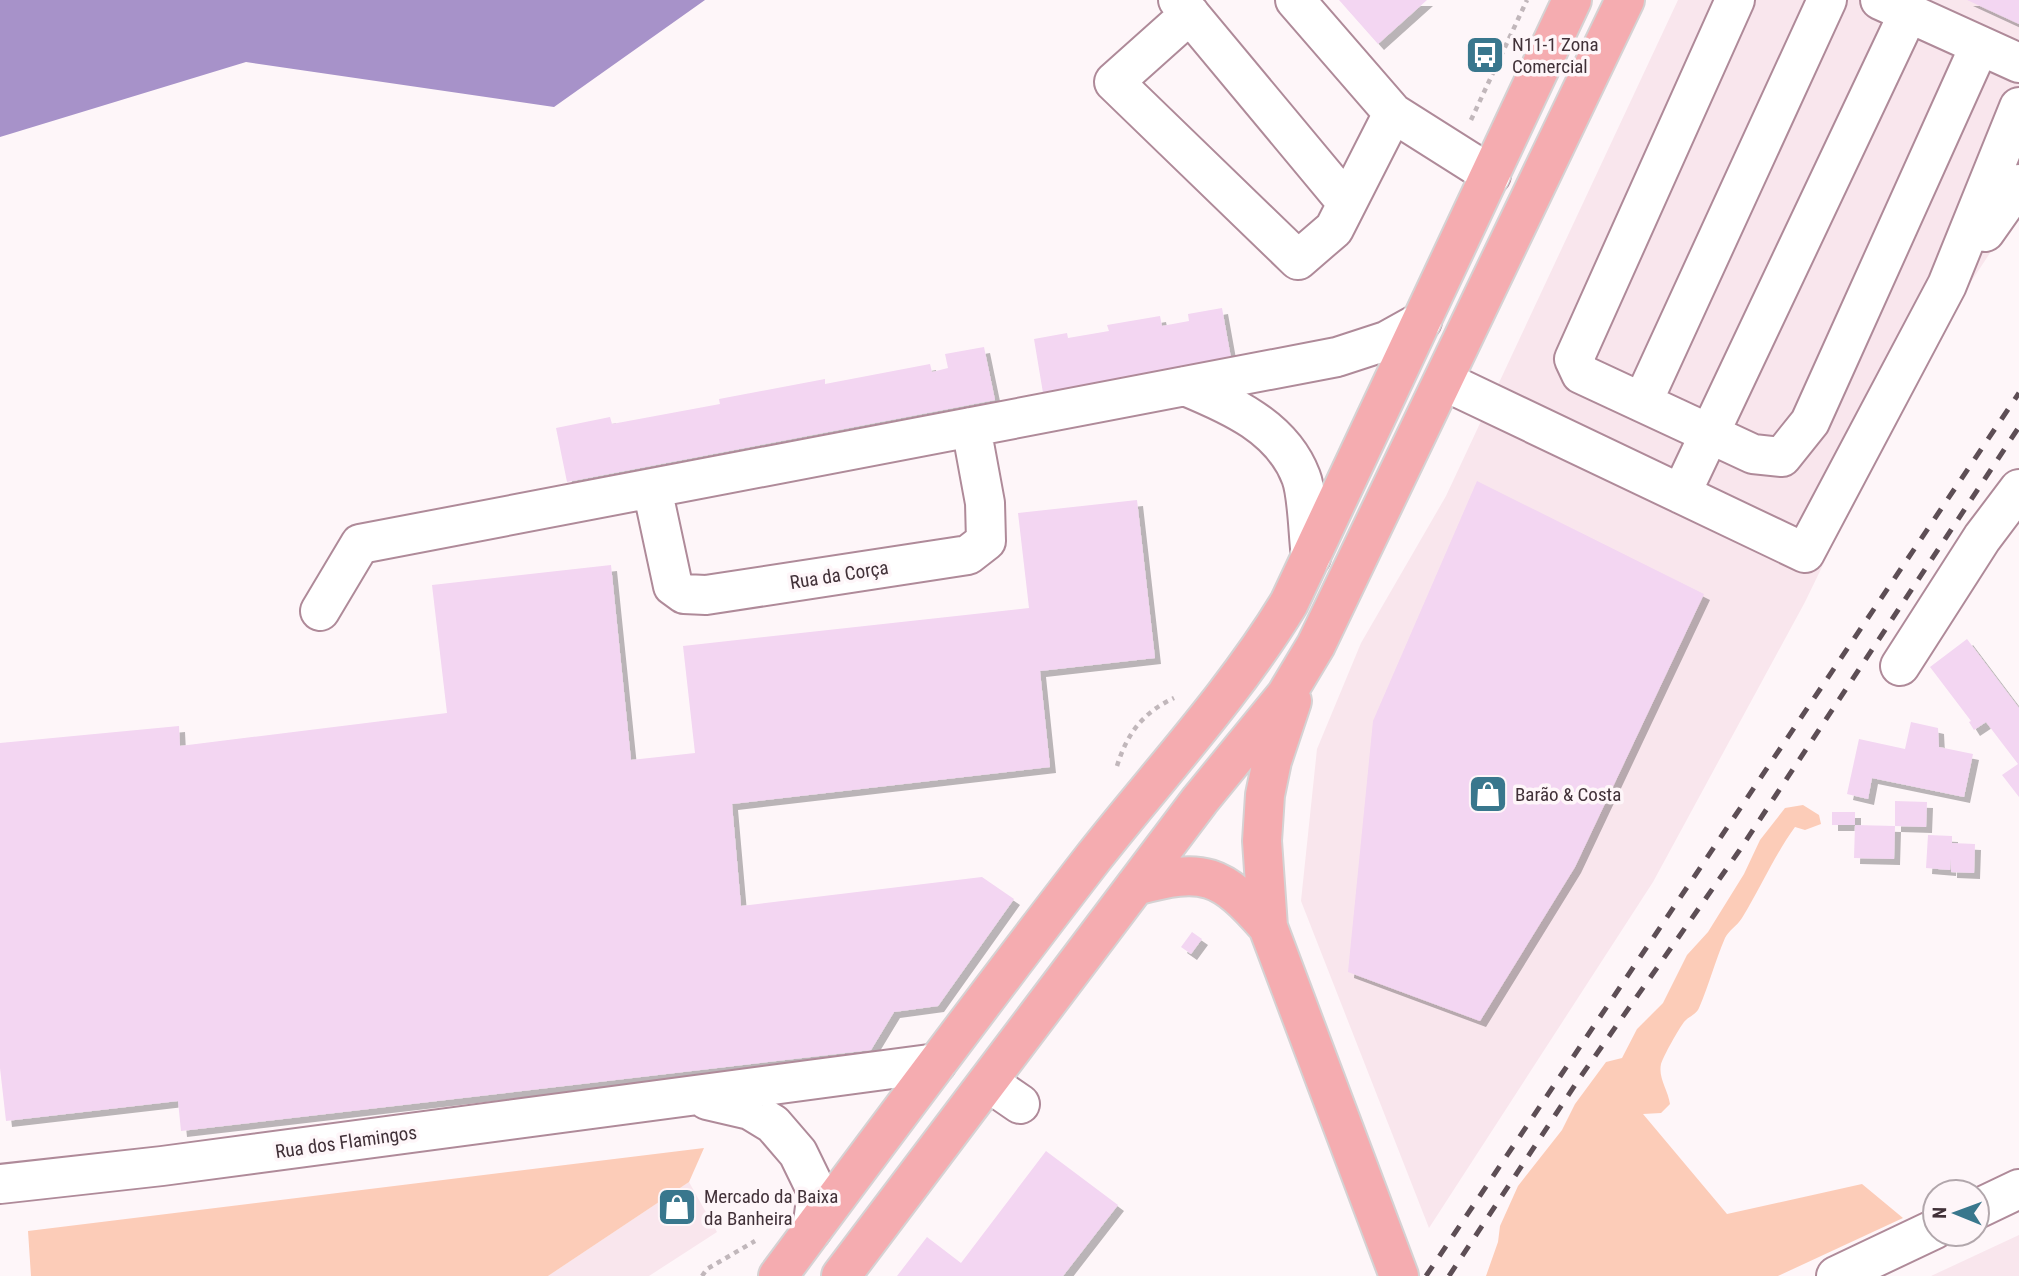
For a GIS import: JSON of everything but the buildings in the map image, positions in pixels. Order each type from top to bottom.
[{"type":"main road","points":[[778,1276],[1121,823],[1232,687],[1272,632],[1311,557],[1572,0]]},
{"type":"main road","points":[[1399,1276],[1268,928],[1262,841],[1265,795],[1285,718],[1316,645],[1625,0]]},
{"type":"main road","points":[[842,1276],[1200,800],[1286,695],[1316,645]]},
{"type":"main road","points":[[1135,886],[1171,876],[1193,875],[1216,881],[1240,895],[1268,928]]},
{"type":"street","points":[[1295,0],[1393,113],[1491,175]]},
{"type":"street","points":[[1735,0],[1574,359],[1581,374],[1712,432],[1754,454],[1782,457],[1810,422],[1979,47]]},
{"type":"street","points":[[1643,401],[1826,0]]},
{"type":"street","points":[[1347,203],[1184,7],[1114,82],[1298,260],[1334,229],[1393,113]]},
{"type":"street","points":[[1681,494],[1712,432],[1894,7],[2019,63]]},
{"type":"street","points":[[1444,381],[1805,553],[1947,285],[2019,107]]},
{"type":"street","points":[[1947,285],[2019,184]]},
{"type":"street","points":[[320,611],[360,544],[1367,349],[1422,321]]},
{"type":"street","points":[[1185,386],[1239,411],[1272,432],[1301,477],[1311,557]]},
{"type":"street","name":"Rua da Corça","points":[[652,488],[673,586],[684,594],[706,595],[968,555],[986,541],[985,503],[971,427]]},
{"type":"street","points":[[1900,666],[1982,538],[2019,489]]},
{"type":"street","name":"Rua dos Flamingos","points":[[0,1184],[691,1097],[937,1063]]},
{"type":"street","points":[[988,1082],[1020,1104]]},
{"type":"street","name":"Rua dos Flamingos","points":[[691,1097],[750,1110],[774,1124],[798,1153],[817,1192],[812,1230]]},
{"type":"street","points":[[1991,1202],[2019,1189]]},
{"type":"street","points":[[1836,1276],[1921,1236]]},
{"type":"path","points":[[1454,151],[1527,0]]},
{"type":"path","points":[[1112,776],[1126,739],[1147,715],[1181,695]]},
{"type":"path","points":[[702,1276],[707,1269],[761,1237]]},
{"type":"shaded area","points":[[0,0],[705,0],[554,107],[246,62],[0,137]]},
{"type":"shaded area","points":[[1678,0],[2019,0],[2019,209],[1930,344],[1805,602],[1653,882],[1429,1228],[1301,901],[1317,749],[1361,643],[1446,496]]},
{"type":"shaded area","points":[[1803,805],[1819,815],[1821,824],[1805,830],[1795,827],[1742,918],[1727,935],[1699,1008],[1681,1026],[1661,1064],[1661,1074],[1670,1104],[1661,1113],[1643,1114],[1727,1214],[1862,1184],[1903,1218],[1778,1276],[1486,1276],[1498,1242],[1500,1226],[1518,1186],[1562,1130],[1575,1104],[1606,1062],[1622,1058],[1637,1029],[1663,1003],[1687,955],[1708,932],[1744,874],[1760,840],[1785,808]]},
{"type":"shaded area","points":[[704,1148],[689,1182],[548,1276],[31,1276],[28,1231]]},
{"type":"shaded area","name":"Mercado da Baixa da Banheira","points":[[689,1182],[717,1232],[649,1276],[548,1276]]},
{"type":"shaded area","points":[[2019,1235],[2019,1276],[1931,1276]]},
{"type":"railway","points":[[1426,1276],[2019,393]]},
{"type":"railway","points":[[1449,1276],[1579,1079],[1739,851],[2019,427]]},
{"type":"place","name":"N11-1 Zona Comercial","points":[[1485,55]]},
{"type":"place","name":"Barão & Costa","points":[[1488,794]]},
{"type":"place","name":"Mercado da Baixa da Banheira","points":[[677,1207]]}]
